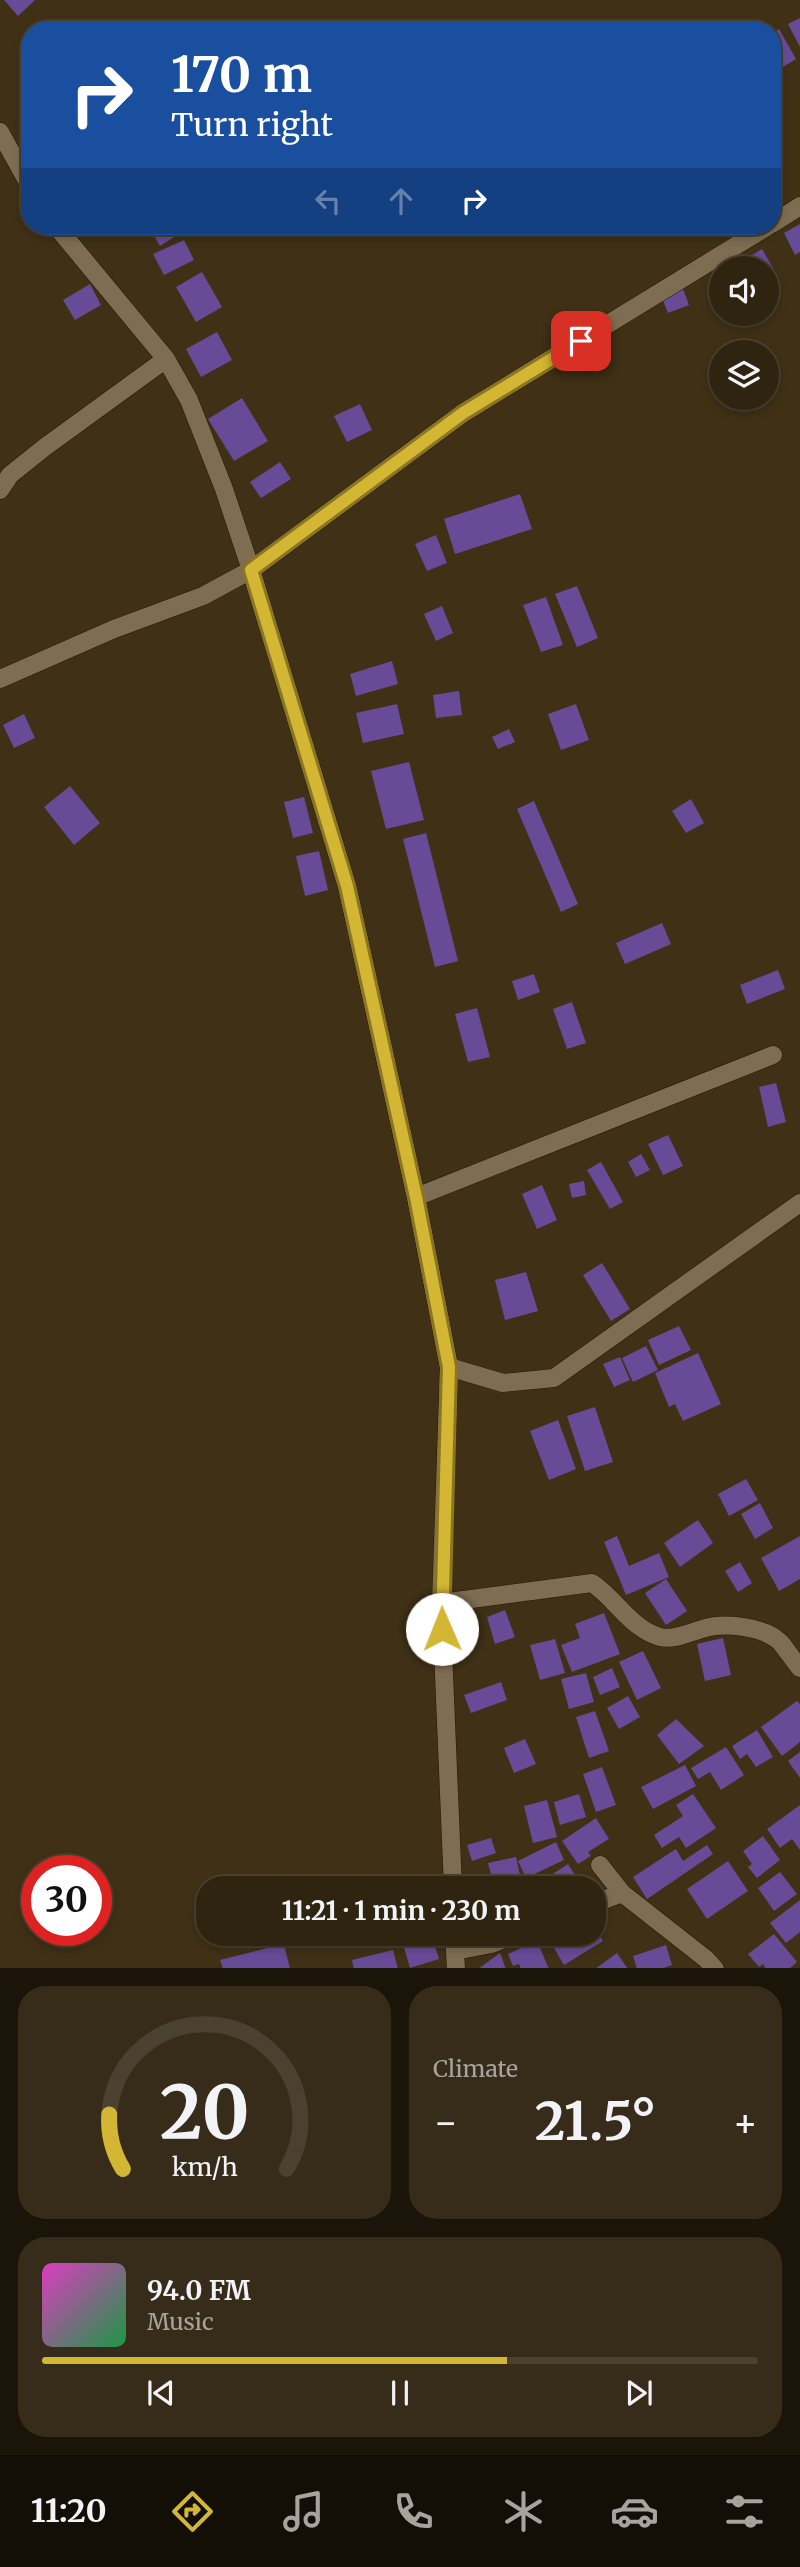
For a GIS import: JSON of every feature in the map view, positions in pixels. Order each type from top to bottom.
[{"type":"street","points":[[0,132],[21,170]]},
{"type":"street","points":[[781,218],[800,206]]},
{"type":"street","points":[[63,235],[166,359],[194,413],[224,489],[251,570],[347,886],[416,1197],[449,1367],[441,1603],[452,1876]]},
{"type":"street","points":[[0,679],[114,629],[203,596],[251,570],[463,413],[754,235]]},
{"type":"street","points":[[0,490],[10,475],[45,447],[166,359]]},
{"type":"street","points":[[416,1197],[773,1055]]},
{"type":"street","points":[[449,1367],[503,1383],[554,1378],[800,1203]]},
{"type":"street","points":[[441,1603],[592,1583],[638,1626],[659,1637],[674,1638],[715,1625],[750,1628],[778,1640],[800,1668]]},
{"type":"street","points":[[600,1865],[622,1893],[714,1968]]},
{"type":"street","points":[[606,1900],[622,1893]]},
{"type":"street","points":[[455,1951],[481,1946]]},
{"type":"building","points":[[4,0],[35,0],[18,16]]},
{"type":"building","points":[[800,18],[800,47],[788,24]]},
{"type":"building","points":[[781,33],[796,59],[781,68]]},
{"type":"building","points":[[800,224],[800,252],[795,255],[784,233]]},
{"type":"building","points":[[154,235],[177,235],[160,246]]},
{"type":"building","points":[[184,240],[194,260],[164,275],[153,254]]},
{"type":"building","points":[[762,249],[766,256],[750,256]]},
{"type":"building","points":[[202,272],[222,307],[196,322],[176,287]]},
{"type":"building","points":[[90,284],[101,305],[75,320],[63,300]]},
{"type":"building","points":[[682,286],[689,305],[668,313],[661,295]]},
{"type":"building","points":[[217,332],[232,360],[201,377],[186,349]]},
{"type":"building","points":[[242,398],[268,441],[234,461],[208,419]]},
{"type":"building","points":[[360,404],[372,430],[347,442],[334,416]]},
{"type":"building","points":[[280,462],[291,479],[261,498],[250,482]]},
{"type":"building","points":[[520,494],[532,529],[455,554],[444,519]]},
{"type":"building","points":[[436,535],[447,563],[427,571],[415,544]]},
{"type":"building","points":[[577,586],[598,638],[577,647],[555,594]]},
{"type":"building","points":[[546,597],[563,645],[541,652],[523,605]]},
{"type":"building","points":[[442,606],[453,633],[436,641],[424,614]]},
{"type":"building","points":[[392,661],[398,684],[356,696],[350,674]]},
{"type":"building","points":[[459,691],[462,715],[436,718],[433,695]]},
{"type":"building","points":[[397,704],[404,734],[363,743],[356,713]]},
{"type":"building","points":[[576,704],[589,740],[561,750],[548,714]]},
{"type":"building","points":[[24,714],[35,738],[14,748],[3,725]]},
{"type":"building","points":[[509,729],[515,742],[498,749],[492,737]]},
{"type":"building","points":[[409,762],[424,820],[386,829],[371,771]]},
{"type":"building","points":[[70,786],[100,823],[74,845],[44,807]]},
{"type":"building","points":[[304,797],[313,833],[293,838],[284,802]]},
{"type":"building","points":[[691,799],[704,823],[686,833],[672,811]]},
{"type":"building","points":[[534,801],[578,904],[561,912],[517,809]]},
{"type":"building","points":[[426,833],[458,961],[435,967],[403,839]]},
{"type":"building","points":[[319,851],[328,890],[305,896],[296,856]]},
{"type":"building","points":[[662,923],[671,944],[625,964],[616,943]]},
{"type":"building","points":[[778,970],[785,989],[747,1004],[740,985]]},
{"type":"building","points":[[534,974],[540,992],[518,1000],[512,981]]},
{"type":"building","points":[[572,1002],[586,1043],[567,1049],[553,1009]]},
{"type":"building","points":[[477,1008],[490,1057],[468,1062],[455,1014]]},
{"type":"building","points":[[776,1083],[786,1122],[768,1127],[759,1087]]},
{"type":"building","points":[[668,1135],[683,1166],[663,1175],[648,1144]]},
{"type":"building","points":[[641,1154],[650,1170],[636,1177],[628,1162]]},
{"type":"building","points":[[601,1162],[623,1202],[610,1209],[587,1170]]},
{"type":"building","points":[[584,1181],[586,1195],[572,1198],[569,1184]]},
{"type":"building","points":[[542,1185],[557,1220],[537,1229],[522,1194]]},
{"type":"building","points":[[602,1263],[630,1309],[611,1321],[583,1275]]},
{"type":"building","points":[[526,1272],[538,1311],[505,1320],[495,1280]]},
{"type":"building","points":[[679,1326],[691,1350],[659,1365],[648,1340]]},
{"type":"building","points":[[646,1346],[658,1370],[633,1382],[622,1358]]},
{"type":"building","points":[[698,1353],[721,1404],[683,1421],[675,1404],[669,1407],[655,1373]]},
{"type":"building","points":[[620,1357],[630,1380],[614,1387],[603,1364]]},
{"type":"building","points":[[595,1407],[613,1462],[585,1471],[567,1416]]},
{"type":"building","points":[[558,1420],[576,1469],[549,1480],[530,1431]]},
{"type":"building","points":[[746,1479],[758,1500],[729,1516],[718,1494]]},
{"type":"building","points":[[760,1503],[773,1528],[755,1539],[741,1514]]},
{"type":"building","points":[[698,1520],[713,1543],[680,1567],[664,1543]]},
{"type":"building","points":[[617,1536],[629,1566],[659,1553],[669,1577],[626,1595],[604,1542]]},
{"type":"building","points":[[800,1536],[800,1579],[779,1591],[761,1558]]},
{"type":"building","points":[[740,1562],[752,1583],[738,1592],[725,1571]]},
{"type":"building","points":[[666,1579],[687,1611],[666,1625],[645,1593]]},
{"type":"building","points":[[505,1610],[515,1637],[495,1644],[487,1617]]},
{"type":"building","points":[[604,1613],[620,1654],[572,1672],[561,1645],[580,1638],[575,1624]]},
{"type":"building","points":[[723,1638],[731,1675],[705,1681],[697,1644]]},
{"type":"building","points":[[555,1639],[565,1673],[540,1680],[530,1645]]},
{"type":"building","points":[[643,1651],[661,1688],[637,1700],[619,1662]]},
{"type":"building","points":[[612,1668],[620,1687],[600,1695],[593,1677]]},
{"type":"building","points":[[586,1673],[594,1702],[569,1709],[561,1679]]},
{"type":"building","points":[[501,1682],[507,1700],[471,1713],[464,1695]]},
{"type":"building","points":[[628,1696],[640,1717],[619,1729],[607,1708]]},
{"type":"building","points":[[797,1701],[800,1704],[800,1742],[782,1756],[761,1727]]},
{"type":"building","points":[[595,1711],[609,1751],[589,1758],[576,1717]]},
{"type":"building","points":[[676,1719],[704,1746],[679,1764],[657,1735]]},
{"type":"building","points":[[757,1730],[773,1757],[756,1767],[747,1754],[740,1759],[732,1746]]},
{"type":"building","points":[[525,1739],[536,1764],[514,1773],[504,1748]]},
{"type":"building","points":[[726,1747],[744,1775],[721,1790],[710,1772],[698,1779],[691,1768]]},
{"type":"building","points":[[800,1752],[800,1778],[788,1761]]},
{"type":"building","points":[[685,1765],[696,1786],[653,1809],[641,1787]]},
{"type":"building","points":[[602,1767],[616,1805],[596,1812],[583,1774]]},
{"type":"building","points":[[579,1794],[586,1817],[560,1825],[554,1802]]},
{"type":"building","points":[[693,1794],[716,1828],[686,1848],[679,1837],[662,1848],[654,1835],[683,1816],[676,1805]]},
{"type":"building","points":[[547,1800],[557,1837],[533,1843],[524,1806]]},
{"type":"building","points":[[800,1805],[800,1850],[792,1839],[780,1848],[767,1829]]},
{"type":"building","points":[[596,1818],[609,1839],[588,1852],[591,1856],[578,1864],[562,1841]]},
{"type":"building","points":[[763,1836],[780,1860],[757,1878],[748,1867],[752,1864],[743,1851]]},
{"type":"building","points":[[491,1838],[496,1853],[472,1861],[467,1845]]},
{"type":"building","points":[[556,1842],[564,1860],[530,1876],[525,1876],[518,1861]]},
{"type":"building","points":[[707,1845],[713,1854],[647,1899],[633,1877],[676,1849],[683,1861]]},
{"type":"building","points":[[516,1857],[520,1876],[491,1876],[488,1863]]},
{"type":"building","points":[[728,1861],[748,1891],[707,1919],[687,1889]]},
{"type":"building","points":[[568,1864],[576,1876],[550,1876]]},
{"type":"building","points":[[780,1872],[797,1894],[774,1911],[758,1888]]},
{"type":"building","points":[[800,1900],[800,1932],[786,1943],[770,1923]]},
{"type":"building","points":[[774,1934],[797,1962],[790,1968],[765,1968],[763,1964],[759,1967],[748,1954]]},
{"type":"building","points":[[666,1945],[672,1965],[664,1968],[637,1968],[633,1956]]},
{"type":"building","points":[[284,1946],[290,1968],[223,1968],[220,1960]]},
{"type":"building","points":[[403,1946],[435,1946],[439,1959],[410,1968]]},
{"type":"building","points":[[526,1946],[539,1946],[549,1968],[521,1968],[519,1964],[513,1966],[508,1954]]},
{"type":"building","points":[[557,1946],[595,1946],[564,1965],[554,1948]]},
{"type":"building","points":[[393,1950],[398,1968],[354,1968],[352,1960]]},
{"type":"building","points":[[500,1953],[506,1968],[479,1968]]},
{"type":"building","points":[[617,1953],[627,1968],[596,1968]]},
{"type":"route","points":[[442,1629],[449,1367],[416,1197],[347,886],[251,570],[463,413],[581,341]]}]
